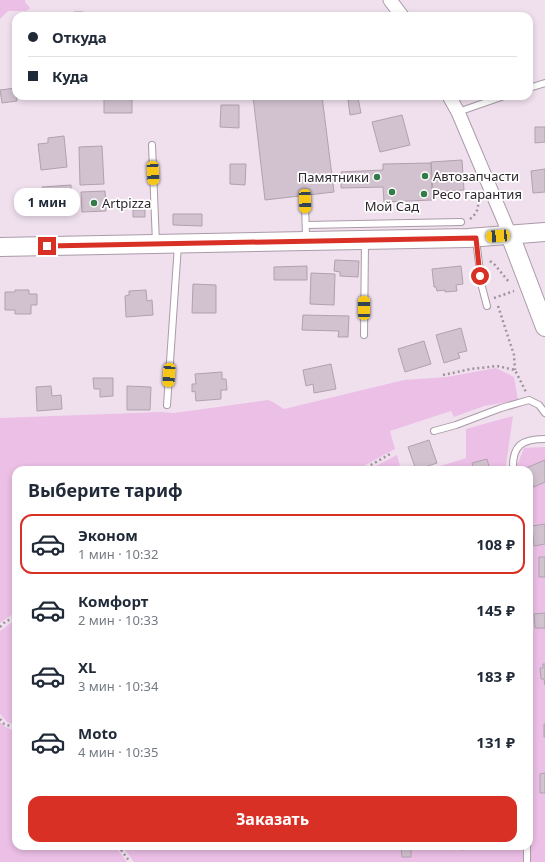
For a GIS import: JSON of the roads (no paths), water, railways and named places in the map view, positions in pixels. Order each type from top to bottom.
[{"type":"main road","points":[[0,247],[178,244],[306,234],[364,241],[476,246],[510,235],[545,232]]},
{"type":"main road","points":[[510,235],[545,327]]},
{"type":"street","points":[[390,0],[399,12]]},
{"type":"street","points":[[451,100],[458,112],[510,235]]},
{"type":"lane","points":[[533,87],[545,83]]},
{"type":"lane","points":[[458,112],[492,100]]},
{"type":"lane","points":[[152,145],[156,244]]},
{"type":"lane","points":[[305,201],[306,234],[461,222]]},
{"type":"lane","points":[[364,241],[364,335]]},
{"type":"lane","points":[[167,404],[178,244]]},
{"type":"lane","points":[[476,246],[482,287],[487,306]]},
{"type":"lane","points":[[434,431],[529,400],[539,405],[545,413]]},
{"type":"lane","points":[[514,466],[516,451],[521,443],[533,438],[545,439]]},
{"type":"lane","points":[[527,850],[527,862]]},
{"type":"place","name":"Автозапчасти","points":[[425,176]]},
{"type":"place","name":"Памятники","points":[[377,177]]},
{"type":"place","name":"Мой Сад","points":[[392,192]]},
{"type":"place","name":"Ресо гарантия","points":[[424,194]]},
{"type":"place","name":"Artpizza","points":[[94,203]]}]
